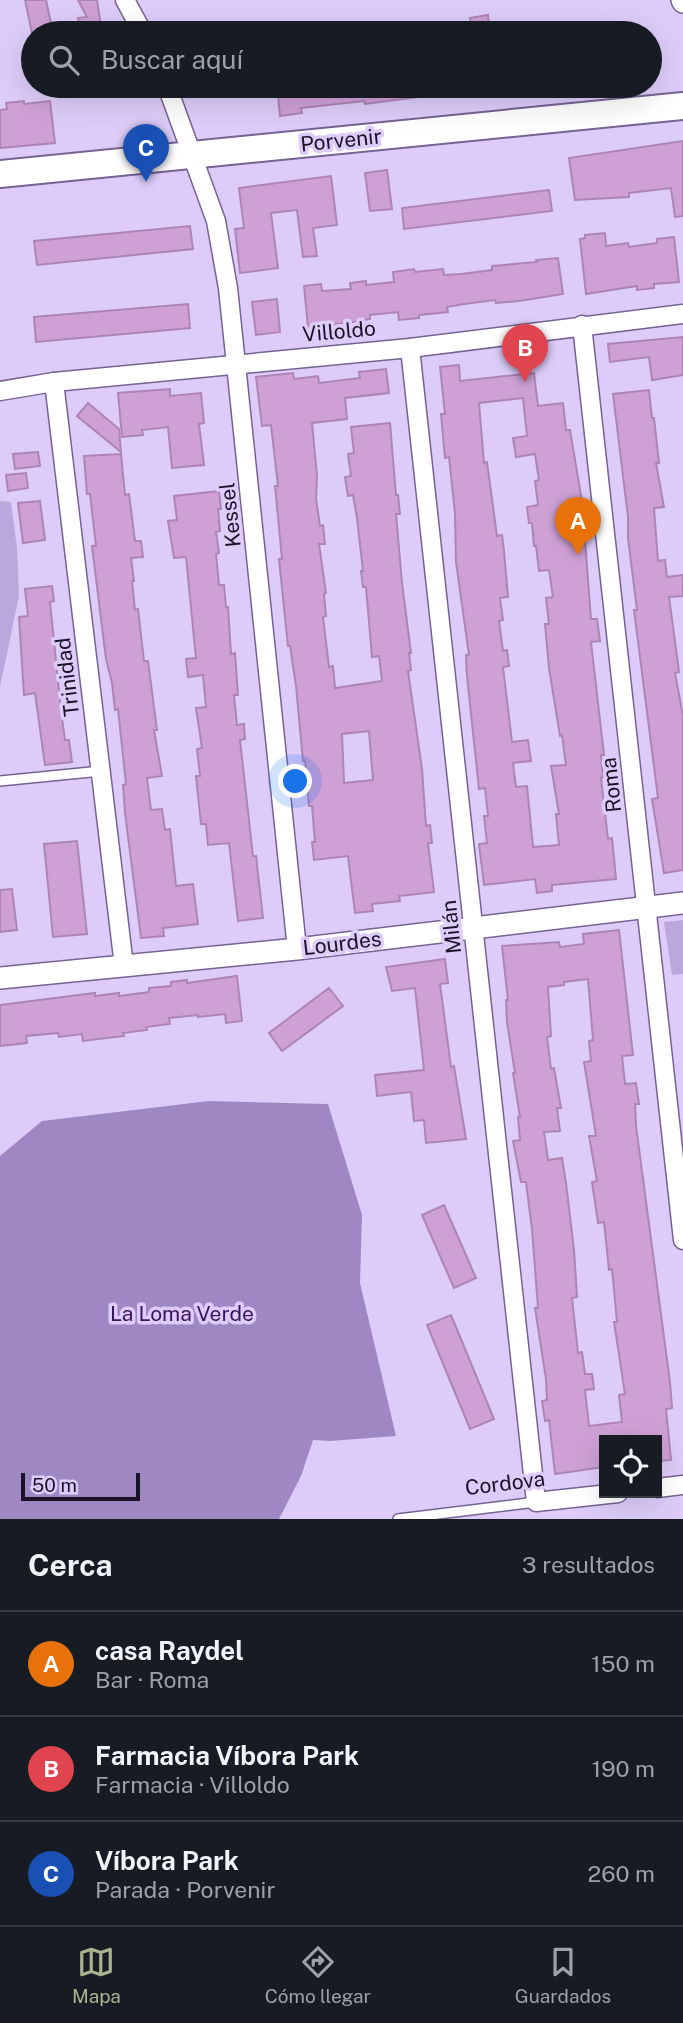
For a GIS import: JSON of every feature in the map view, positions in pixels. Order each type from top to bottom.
[{"type":"main road","name":"Porvenir","points":[[0,174],[683,106]]},
{"type":"street","points":[[125,0],[136,21]]},
{"type":"street","name":"Kessel","points":[[172,98],[216,220],[228,288],[297,949]]},
{"type":"street","name":"Villoldo","points":[[0,391],[54,383],[410,348],[683,314]]},
{"type":"street","name":"Roma","points":[[582,325],[683,1240]]},
{"type":"street","name":"Milán","points":[[410,348],[536,1502]]},
{"type":"street","name":"Trinidad","points":[[54,383],[124,966]]},
{"type":"street","name":"Lourdes","points":[[0,978],[297,949],[683,903]]},
{"type":"street","points":[[662,1487],[683,1485]]},
{"type":"street","name":"Cordova","points":[[536,1502],[599,1495]]},
{"type":"lane","points":[[0,781],[101,771]]},
{"type":"lane","name":"Cordova","points":[[398,1519],[536,1502]]},
{"type":"shaded area","points":[[0,501],[11,502],[19,596],[0,687]]},
{"type":"shaded area","points":[[683,920],[683,974],[672,975],[664,922]]},
{"type":"green space","name":"La Loma Verde","points":[[209,1101],[328,1104],[362,1215],[360,1283],[396,1436],[313,1440],[301,1476],[279,1519],[0,1519],[0,1156],[42,1121]]},
{"type":"building","points":[[25,0],[46,0],[50,21],[29,21]]},
{"type":"building","points":[[78,0],[97,0],[100,21],[79,21],[78,18],[87,17]]},
{"type":"building","points":[[488,15],[489,21],[470,21],[470,18]]},
{"type":"building","points":[[278,98],[411,98],[301,108],[302,113],[280,116]]},
{"type":"building","points":[[24,101],[24,104],[50,101],[55,143],[0,148],[0,110],[7,109],[6,103]]},
{"type":"building","points":[[683,141],[683,216],[675,217],[671,188],[629,193],[629,197],[575,200],[569,158]]},
{"type":"building","points":[[387,170],[392,209],[370,211],[365,173]]},
{"type":"building","points":[[331,176],[337,225],[313,228],[317,256],[303,257],[297,210],[271,213],[278,268],[240,273],[235,229],[244,228],[239,188]]},
{"type":"building","points":[[549,190],[552,211],[404,229],[402,208]]},
{"type":"building","points":[[190,226],[193,249],[37,265],[34,241]]},
{"type":"building","points":[[605,233],[606,246],[628,243],[629,247],[657,243],[657,239],[674,237],[679,282],[654,284],[654,288],[637,290],[637,286],[586,294],[580,239],[585,238],[585,235]]},
{"type":"building","points":[[558,258],[563,294],[519,301],[496,303],[495,300],[464,304],[447,307],[448,312],[419,315],[419,318],[399,320],[398,312],[370,315],[370,319],[348,323],[308,327],[304,286],[321,284],[322,291],[351,289],[350,283],[366,281],[366,285],[394,282],[393,272],[443,269],[444,275],[461,274],[492,270],[492,266]]},
{"type":"building","points":[[277,299],[280,332],[256,335],[252,302]]},
{"type":"building","points":[[188,304],[190,328],[36,342],[34,317]]},
{"type":"building","points":[[683,337],[683,375],[652,380],[649,357],[610,362],[608,344]]},
{"type":"building","points":[[459,365],[460,381],[534,373],[538,406],[563,403],[566,430],[570,430],[582,501],[591,619],[597,619],[600,641],[591,642],[604,755],[601,755],[601,778],[616,879],[552,885],[552,891],[537,893],[535,879],[484,885],[479,844],[487,843],[484,816],[488,816],[485,788],[479,789],[467,676],[466,655],[469,655],[456,562],[455,513],[449,457],[445,458],[441,414],[445,414],[440,367]],"holes":[[[523,398],[527,436],[513,438],[516,457],[535,454],[539,480],[535,481],[538,505],[527,507],[539,571],[549,570],[553,597],[546,598],[549,624],[545,624],[549,668],[566,765],[551,766],[559,814],[556,814],[559,845],[533,847],[527,786],[516,787],[513,763],[531,761],[528,740],[512,742],[503,667],[509,666],[507,650],[503,651],[499,621],[503,620],[500,598],[508,597],[504,551],[502,535],[497,536],[487,462],[484,463],[479,403]]]},
{"type":"building","points":[[386,369],[389,393],[345,398],[347,419],[312,423],[317,476],[316,499],[325,544],[319,544],[326,593],[326,616],[323,617],[329,667],[333,666],[335,688],[382,681],[379,656],[372,657],[357,518],[353,495],[348,496],[345,477],[351,476],[348,454],[354,453],[351,427],[390,423],[400,514],[396,514],[402,583],[411,653],[411,670],[408,671],[422,769],[426,826],[430,825],[432,843],[428,843],[434,892],[399,896],[400,901],[372,904],[373,911],[355,913],[348,856],[314,860],[312,806],[309,806],[279,559],[282,559],[275,486],[278,486],[271,425],[262,426],[256,377],[293,373],[294,379],[318,376],[319,383],[360,378],[359,372]],"holes":[[[369,731],[373,780],[344,783],[342,734]]]},
{"type":"building","points":[[170,389],[170,396],[201,393],[204,423],[199,424],[204,465],[172,468],[168,427],[142,430],[143,435],[122,437],[118,393]]},
{"type":"building","points":[[649,390],[659,463],[656,463],[664,507],[654,508],[658,561],[665,560],[667,577],[683,575],[683,596],[669,597],[679,672],[675,673],[683,716],[683,870],[664,873],[652,799],[658,798],[634,610],[637,610],[628,517],[613,394]]},
{"type":"building","points":[[88,403],[119,429],[121,452],[77,416]]},
{"type":"building","points":[[38,452],[40,466],[15,469],[13,454]]},
{"type":"building","points":[[121,454],[125,495],[129,494],[135,541],[141,541],[143,557],[131,558],[132,581],[144,661],[148,661],[157,730],[154,730],[162,776],[147,778],[151,810],[162,809],[165,830],[170,829],[176,886],[193,884],[198,924],[163,928],[164,936],[141,938],[125,813],[123,785],[126,784],[118,709],[115,710],[106,659],[92,546],[96,546],[84,456]]},
{"type":"building","points":[[26,473],[28,488],[8,491],[6,475]]},
{"type":"building","points":[[219,491],[220,531],[216,532],[219,553],[216,554],[219,585],[224,585],[231,654],[235,653],[238,695],[234,695],[237,725],[244,724],[245,739],[240,740],[263,918],[238,921],[229,843],[208,845],[206,824],[201,824],[196,776],[200,776],[197,749],[202,748],[196,708],[206,707],[203,675],[188,677],[186,659],[196,658],[186,557],[174,558],[168,521],[177,520],[174,496]]},
{"type":"building","points":[[40,501],[45,540],[23,543],[18,503]]},
{"type":"building","points":[[52,586],[54,601],[50,602],[61,711],[65,740],[69,740],[72,762],[45,765],[35,693],[24,695],[19,617],[28,616],[25,589]]},
{"type":"building","points":[[77,841],[87,934],[53,937],[44,844]]},
{"type":"building","points":[[12,889],[17,930],[0,932],[0,890]]},
{"type":"building","points":[[619,930],[633,1055],[622,1056],[625,1084],[636,1083],[639,1104],[635,1104],[636,1126],[670,1382],[672,1408],[666,1409],[671,1460],[662,1461],[662,1435],[599,1435],[599,1468],[555,1474],[549,1420],[545,1421],[542,1401],[547,1400],[546,1379],[535,1308],[538,1308],[532,1229],[526,1182],[521,1182],[513,1141],[520,1140],[520,1117],[507,1022],[508,1000],[502,946],[559,942],[560,947],[584,944],[583,934]],"holes":[[[588,979],[593,1040],[589,1041],[591,1061],[584,1062],[596,1136],[589,1136],[597,1181],[592,1182],[598,1223],[604,1222],[609,1270],[612,1269],[617,1322],[614,1322],[625,1394],[619,1395],[622,1422],[589,1426],[585,1390],[594,1389],[592,1374],[585,1374],[582,1352],[578,1353],[572,1298],[577,1297],[574,1250],[566,1183],[562,1158],[548,1160],[544,1132],[560,1131],[557,1108],[561,1108],[554,1068],[551,1069],[547,1037],[551,1036],[548,987]]]},
{"type":"building","points":[[445,959],[448,983],[440,984],[451,1067],[454,1066],[466,1139],[426,1143],[424,1120],[414,1121],[411,1092],[377,1096],[375,1075],[424,1070],[415,988],[392,991],[386,967]]},
{"type":"building","points":[[237,976],[242,1021],[226,1023],[225,1014],[198,1015],[169,1018],[170,1024],[123,1033],[124,1036],[83,1041],[82,1034],[59,1037],[58,1033],[26,1036],[27,1043],[0,1046],[0,1005],[95,993],[95,996],[119,993],[119,996],[149,992],[149,988],[171,986],[171,982],[187,980],[187,983]]},
{"type":"building","points":[[329,988],[343,1006],[282,1051],[269,1033]]},
{"type":"building","points":[[444,1205],[476,1278],[454,1288],[422,1215]]},
{"type":"building","points":[[451,1315],[494,1419],[470,1429],[427,1325]]},
{"type":"place","name":"Víbora Park","points":[[146,182]]},
{"type":"place","name":"Farmacia Víbora Park","points":[[525,382]]},
{"type":"place","name":"casa Raydel","points":[[578,555]]}]
